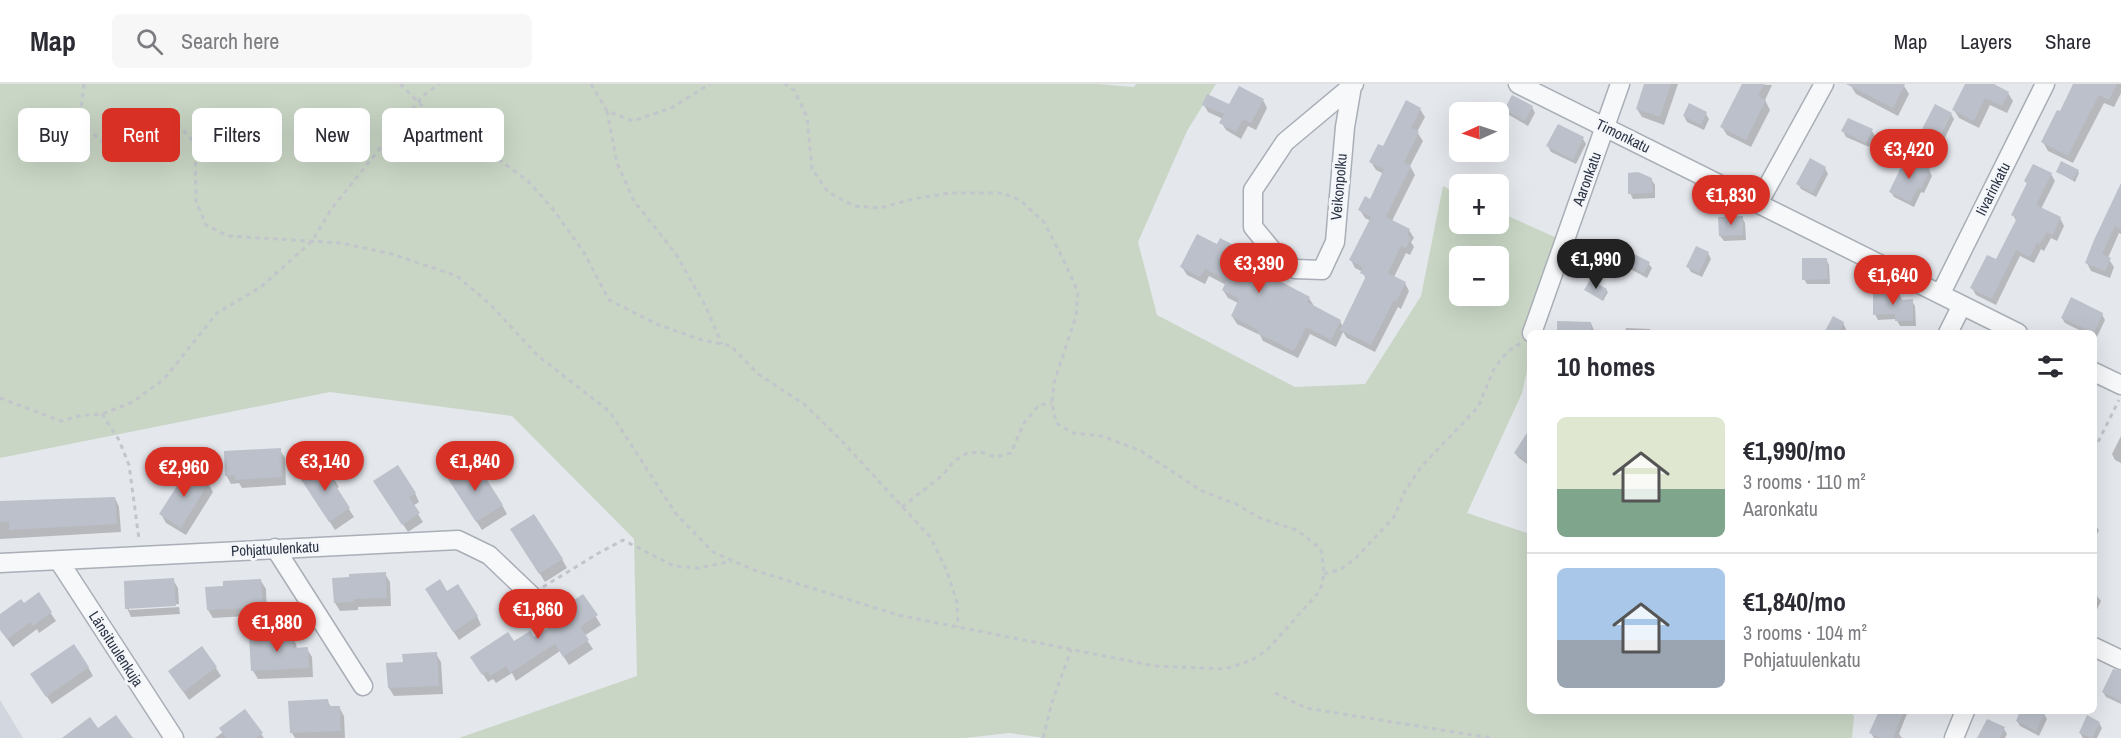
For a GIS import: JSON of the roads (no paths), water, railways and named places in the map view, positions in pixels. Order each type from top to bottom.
[{"type":"street","name":"Timonkatu","points":[[1518,84],[1759,202],[2012,330]]},
{"type":"street","name":"Aaronkatu","points":[[1530,330],[1620,84]]},
{"type":"street","points":[[1759,202],[1824,84]]},
{"type":"street","name":"Iivarinkatu","points":[[1941,293],[2045,84]]},
{"type":"street","name":"Veikonpolku","points":[[1353,85],[1344,128],[1335,242],[1322,270],[1295,269],[1272,250],[1253,227],[1252,190],[1285,142],[1353,85]]},
{"type":"street","points":[[1950,330],[1962,305]]},
{"type":"street","points":[[2097,373],[2121,385]]},
{"type":"street","name":"Pohjatuulenkatu","points":[[0,563],[458,540],[489,555],[531,595]]},
{"type":"street","points":[[275,548],[363,686]]},
{"type":"street","name":"Länsituulenkuja","points":[[59,561],[174,738]]},
{"type":"street","points":[[2097,648],[2121,660]]},
{"type":"street","points":[[1954,738],[1964,714]]}]
